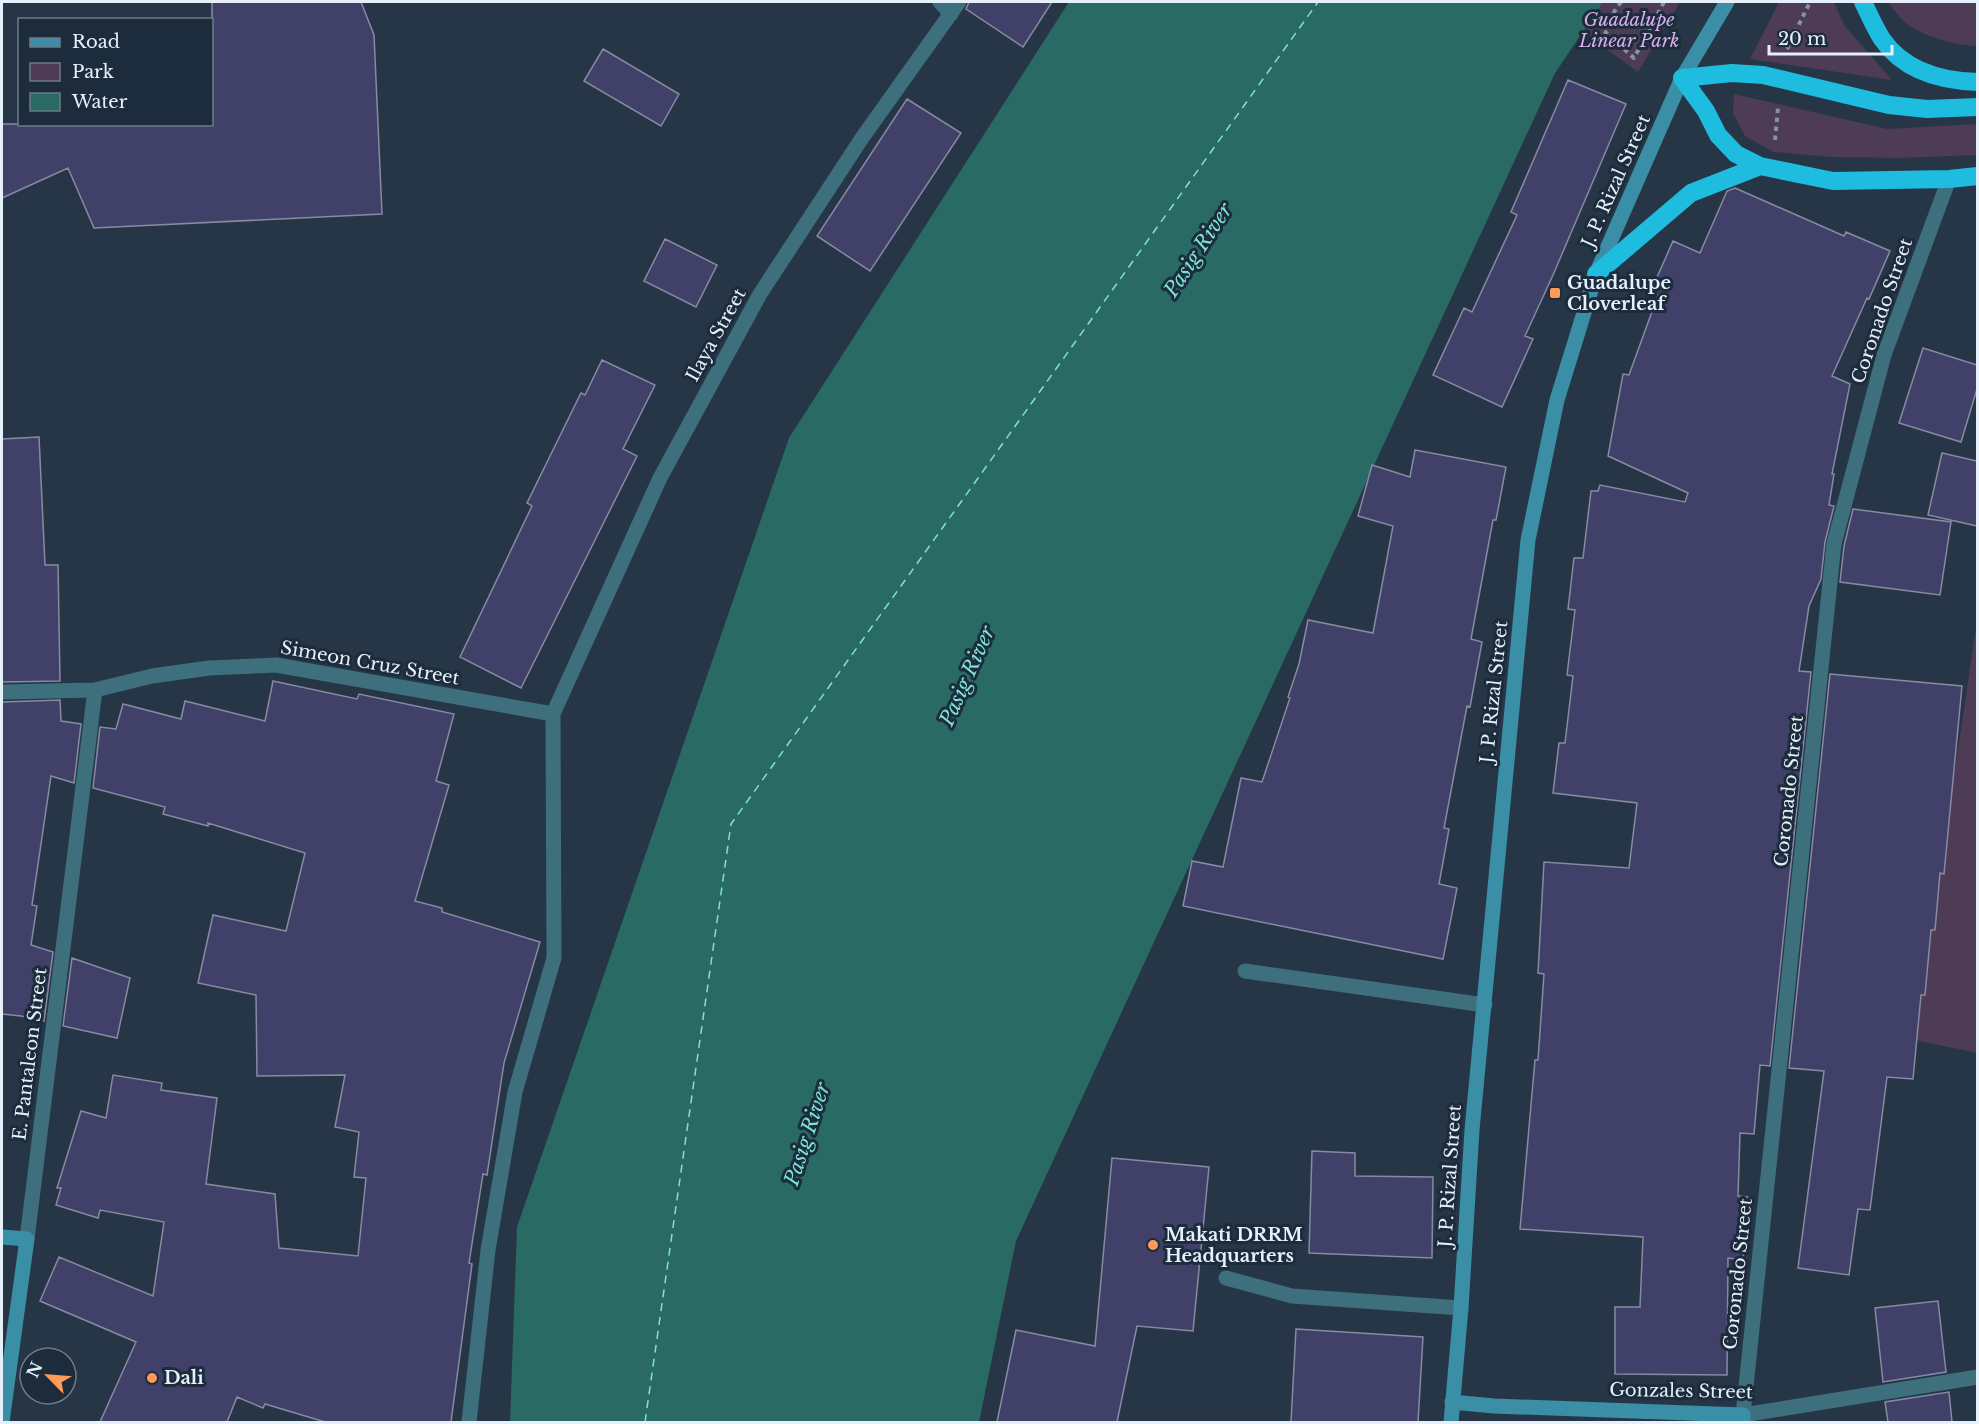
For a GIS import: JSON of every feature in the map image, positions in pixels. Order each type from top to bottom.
[{"type":"highway","points":[[1863,2],[1882,40],[1899,58],[1933,76],[1977,82]]},
{"type":"highway","points":[[1682,78],[1732,73],[1763,75],[1889,105],[1927,109],[1977,106]]},
{"type":"highway","points":[[1682,78],[1706,111],[1718,135],[1736,154],[1760,166],[1833,181],[1949,179],[1977,176]]},
{"type":"highway","points":[[1596,274],[1691,193],[1760,166]]},
{"type":"main road","name":"J. P. Rizal Street","points":[[1451,1422],[1472,1130],[1528,540],[1557,400],[1596,274],[1682,78],[1727,2]]},
{"type":"main road","points":[[2,1237],[27,1239]]},
{"type":"main road","name":"E. Pantaleon Street","points":[[2,1422],[27,1239]]},
{"type":"main road","name":"Gonzales Street","points":[[1452,1402],[1743,1419]]},
{"type":"street","points":[[940,2],[955,8]]},
{"type":"street","name":"Ilaya Street","points":[[553,714],[660,478],[760,294],[862,138],[955,8]]},
{"type":"street","name":"Coronado Street","points":[[1743,1419],[1834,544],[1884,355],[1949,179]]},
{"type":"street","name":"Simeon Cruz Street","points":[[2,692],[95,690],[152,676],[198,669],[276,665],[553,714]]},
{"type":"street","name":"E. Pantaleon Street","points":[[27,1239],[95,690]]},
{"type":"street","points":[[469,1422],[488,1250],[515,1092],[554,958],[553,714]]},
{"type":"street","points":[[1245,971],[1485,1005]]},
{"type":"street","points":[[1226,1278],[1292,1296],[1461,1308]]},
{"type":"street","name":"Gonzales Street","points":[[1743,1419],[1977,1377]]},
{"type":"path","points":[[1621,2],[1602,29],[1634,58],[1664,2]]},
{"type":"path","points":[[1785,52],[1810,2]]},
{"type":"path","points":[[1774,152],[1778,105]]},
{"type":"green space","name":"Guadalupe Linear Park","points":[[1603,2],[1680,2],[1638,72],[1583,32]]},
{"type":"green space","points":[[1779,2],[1834,2],[1844,25],[1892,80],[1750,59]]},
{"type":"green space","points":[[1888,2],[1977,2],[1977,46],[1942,40],[1925,34],[1904,21]]},
{"type":"green space","points":[[1734,94],[1887,129],[1977,124],[1977,155],[1899,158],[1833,157],[1774,152],[1745,136],[1733,113]]},
{"type":"green space","points":[[1977,621],[1977,1053],[1915,1040]]},
{"type":"water","name":"Pasig River","points":[[1069,2],[1603,2],[1555,73],[1016,1241],[979,1422],[510,1422],[517,1227],[789,438]]},
{"type":"building","points":[[212,2],[361,2],[374,35],[382,214],[94,228],[68,168],[2,198],[2,124],[18,124],[18,126],[213,126]]},
{"type":"building","points":[[969,2],[1052,2],[1023,47],[966,9]]},
{"type":"building","points":[[603,49],[679,94],[661,126],[584,81]]},
{"type":"building","points":[[1568,80],[1626,104],[1525,336],[1533,339],[1502,407],[1433,375],[1464,308],[1472,312],[1517,215],[1511,212]]},
{"type":"building","points":[[907,99],[961,133],[870,271],[817,236]]},
{"type":"building","points":[[1735,188],[1844,236],[1846,232],[1890,251],[1832,376],[1850,384],[1832,474],[1834,474],[1829,505],[1834,506],[1825,542],[1821,579],[1809,606],[1799,671],[1811,672],[1770,1066],[1760,1065],[1754,1134],[1740,1133],[1738,1196],[1748,1197],[1743,1260],[1728,1258],[1727,1375],[1615,1374],[1615,1307],[1640,1307],[1643,1237],[1520,1229],[1535,1060],[1538,1060],[1544,974],[1538,973],[1544,862],[1629,868],[1637,803],[1553,793],[1559,743],[1565,743],[1573,676],[1567,675],[1575,610],[1568,609],[1574,558],[1583,558],[1591,491],[1598,491],[1600,485],[1685,502],[1688,493],[1608,456],[1623,374],[1629,375],[1658,295],[1651,291],[1673,241],[1700,253],[1727,191]]},
{"type":"building","points":[[665,239],[717,265],[696,307],[644,281]]},
{"type":"building","points":[[1923,348],[1977,365],[1977,389],[1961,442],[1899,423]]},
{"type":"building","points":[[602,360],[655,385],[623,449],[637,456],[521,688],[460,657],[532,506],[527,503],[581,393],[585,395]]},
{"type":"building","points":[[39,437],[45,565],[58,565],[60,681],[2,682],[2,439]]},
{"type":"building","points":[[1415,450],[1506,467],[1496,520],[1493,520],[1471,639],[1482,642],[1470,707],[1467,706],[1444,828],[1449,829],[1439,884],[1457,888],[1443,959],[1183,906],[1192,861],[1223,867],[1241,778],[1262,782],[1290,698],[1288,697],[1299,664],[1308,620],[1373,633],[1393,526],[1358,516],[1372,465],[1410,477]]},
{"type":"building","points":[[1942,453],[1977,461],[1977,526],[1928,515]]},
{"type":"building","points":[[1853,509],[1951,522],[1940,595],[1840,582],[1844,546]]},
{"type":"building","points":[[1830,674],[1962,686],[1944,874],[1940,873],[1935,930],[1931,930],[1925,995],[1921,995],[1913,1079],[1887,1077],[1870,1210],[1858,1209],[1849,1275],[1798,1268],[1824,1071],[1789,1068]]},
{"type":"building","points":[[273,681],[357,699],[359,694],[454,714],[436,781],[449,785],[415,901],[442,908],[442,912],[540,942],[504,1063],[487,1175],[483,1174],[469,1263],[472,1264],[451,1422],[325,1422],[265,1404],[263,1408],[237,1397],[227,1422],[100,1422],[136,1342],[40,1301],[59,1257],[153,1296],[164,1222],[100,1210],[98,1218],[56,1205],[61,1188],[57,1188],[81,1111],[106,1118],[113,1075],[162,1083],[161,1090],[217,1098],[206,1184],[275,1194],[279,1248],[358,1256],[366,1178],[354,1177],[359,1132],[335,1127],[345,1075],[257,1076],[256,995],[198,983],[213,915],[286,931],[305,853],[208,823],[208,826],[163,814],[165,807],[93,788],[100,727],[116,729],[123,704],[181,719],[185,701],[265,721]]},
{"type":"building","points":[[60,700],[61,721],[81,724],[74,783],[51,776],[32,905],[37,906],[31,945],[53,952],[44,1021],[2,1014],[2,702]]},
{"type":"building","points":[[72,958],[130,978],[117,1038],[63,1026]]},
{"type":"building","points":[[1312,1151],[1355,1153],[1355,1176],[1433,1177],[1432,1258],[1309,1253]]},
{"type":"building","name":"Makati DRRM Headquarters","points":[[1112,1158],[1209,1167],[1193,1331],[1137,1326],[1117,1422],[997,1422],[1016,1330],[1095,1346]]},
{"type":"building","points":[[1938,1301],[1946,1372],[1883,1382],[1875,1308]]},
{"type":"building","points":[[1296,1329],[1423,1337],[1418,1422],[1291,1422]]},
{"type":"building","points":[[1949,1392],[1952,1422],[1888,1422],[1885,1402]]},
{"type":"ferry route","points":[[645,1422],[731,824],[1318,2]]},
{"type":"place","name":"Guadalupe Cloverleaf","points":[[1555,293]]},
{"type":"place","name":"Makati DRRM Headquarters","points":[[1153,1245]]},
{"type":"place","name":"Dali","points":[[152,1378]]}]
